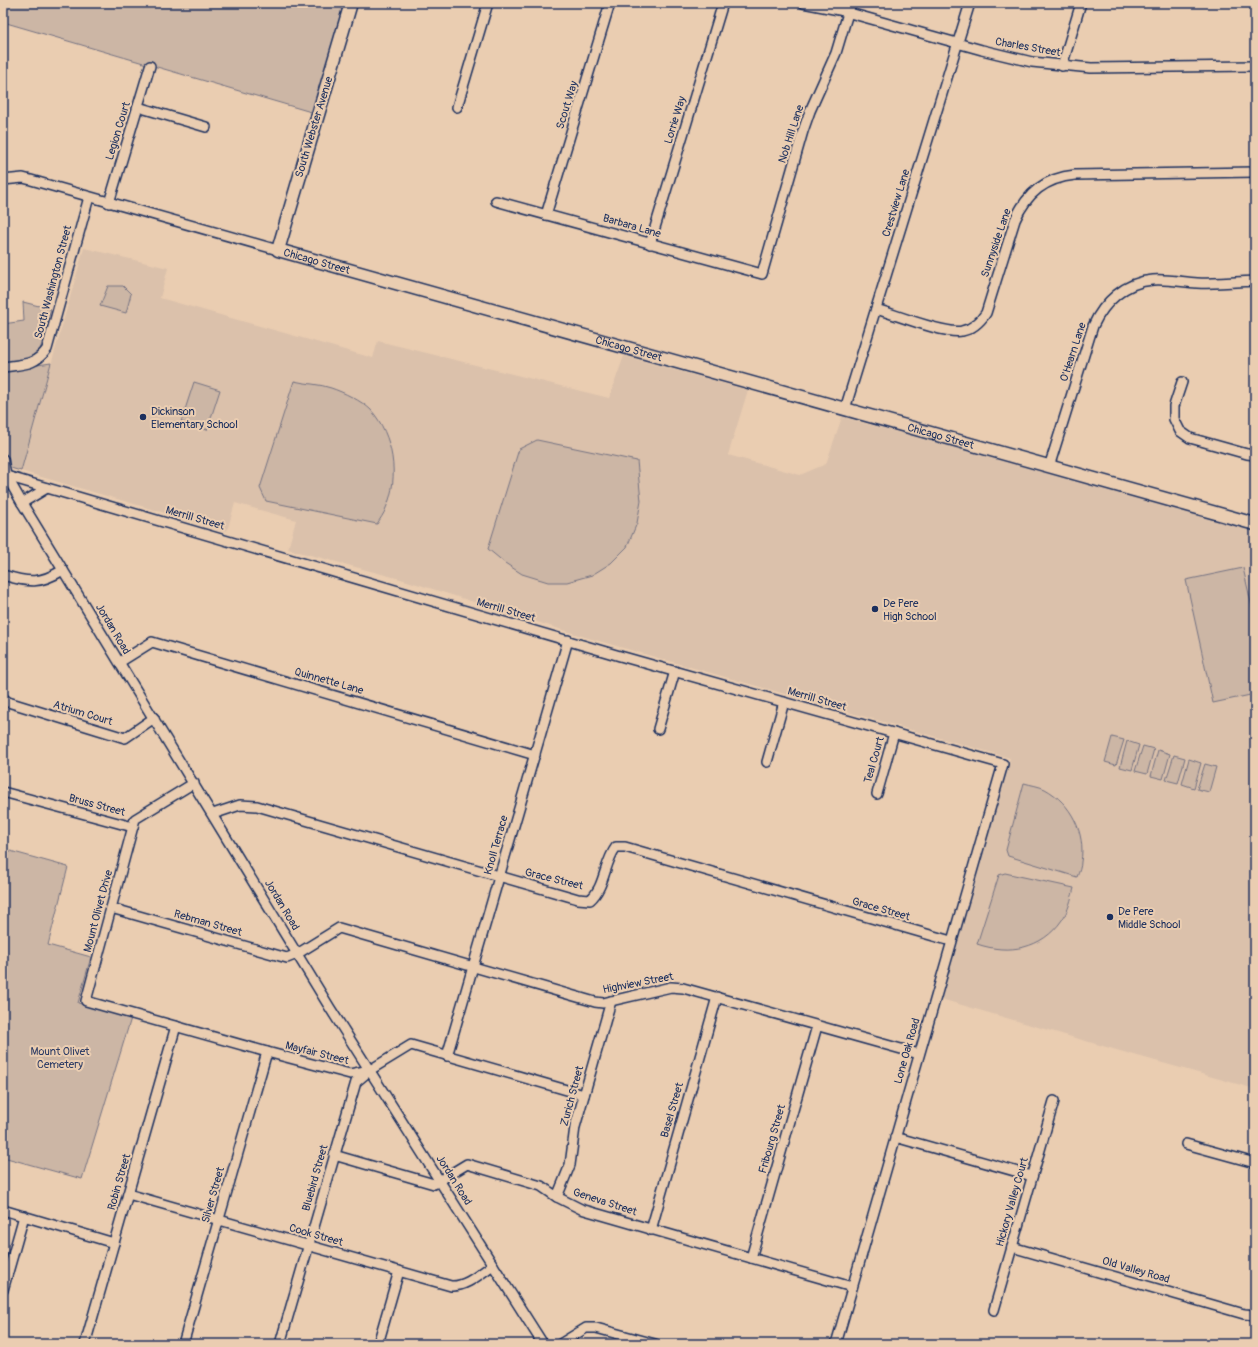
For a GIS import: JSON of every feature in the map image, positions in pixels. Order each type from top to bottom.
[{"type":"street","name":"South Webster Avenue","points":[[278,250],[351,3]]},
{"type":"street","points":[[457,107],[488,3]]},
{"type":"street","name":"Scout Way","points":[[546,215],[610,3]]},
{"type":"street","name":"Lorrie Way","points":[[650,244],[723,3]]},
{"type":"street","name":"Charles Street","points":[[803,3],[848,12],[1007,57],[1062,66],[1121,68],[1255,66]]},
{"type":"street","name":"Nob Hill Lane","points":[[762,274],[810,111],[836,53],[851,3]]},
{"type":"street","name":"Crestview Lane","points":[[844,409],[970,3]]},
{"type":"street","points":[[1062,66],[1081,3]]},
{"type":"street","name":"Legion Court","points":[[109,203],[150,66]]},
{"type":"street","points":[[138,107],[206,127]]},
{"type":"street","name":"Sunnyside Lane","points":[[876,309],[948,331],[962,332],[977,324],[986,312],[1015,220],[1020,209],[1033,192],[1060,178],[1075,175],[1255,172]]},
{"type":"street","name":"Chicago Street","points":[[3,180],[23,178],[1255,524]]},
{"type":"street","name":"South Washington Street","points":[[3,367],[32,362],[38,359],[47,349],[89,197]]},
{"type":"street","name":"Barbara Lane","points":[[496,201],[762,274]]},
{"type":"street","name":"O'Hearn Lane","points":[[1049,467],[1093,326],[1098,316],[1112,298],[1131,286],[1153,280],[1211,283],[1255,281]]},
{"type":"street","points":[[1182,382],[1174,406],[1174,419],[1180,430],[1190,438],[1255,455]]},
{"type":"street","points":[[3,459],[4,475]]},
{"type":"street","name":"Merrill Street","points":[[4,475],[675,671],[1003,764]]},
{"type":"street","name":"Jordan Road","points":[[4,475],[298,954],[543,1344]]},
{"type":"street","points":[[22,503],[47,488]]},
{"type":"street","points":[[3,575],[20,580],[37,581],[53,576],[63,570]]},
{"type":"street","name":"Knoll Terrace","points":[[447,1056],[568,640]]},
{"type":"street","name":"Quinnette Lane","points":[[120,662],[152,642],[535,755]]},
{"type":"street","points":[[658,729],[675,671]]},
{"type":"street","name":"Atrium Court","points":[[3,698],[8,702],[125,738],[154,718]]},
{"type":"street","points":[[767,762],[784,702]]},
{"type":"street","name":"Teal Court","points":[[877,794],[894,733]]},
{"type":"street","name":"Lone Oak Road","points":[[836,1344],[1003,764]]},
{"type":"street","name":"Bruss Street","points":[[3,792],[133,827],[136,819],[194,783]]},
{"type":"street","name":"Grace Street","points":[[213,814],[240,805],[257,806],[499,877],[578,899],[590,900],[597,895],[611,854],[616,847],[625,847],[951,941]]},
{"type":"street","name":"Mount Olivet Drive","points":[[86,1001],[133,827]]},
{"type":"street","name":"Rebman Street","points":[[111,908],[287,958],[298,954]]},
{"type":"street","name":"Highview Street","points":[[298,954],[339,928],[595,1002],[611,1001],[671,987],[683,988],[919,1054]]},
{"type":"street","name":"Basel Street","points":[[651,1230],[717,997]]},
{"type":"street","name":"Mayfair Street","points":[[86,1001],[350,1074],[370,1070],[411,1045],[584,1095]]},
{"type":"street","name":"Zurich Street","points":[[557,1197],[570,1165],[575,1127],[611,1001]]},
{"type":"street","name":"Robin Street","points":[[85,1344],[176,1026]]},
{"type":"street","name":"Fribourg Street","points":[[751,1258],[817,1026]]},
{"type":"street","name":"Silver Street","points":[[183,1344],[267,1052]]},
{"type":"street","name":"Bluebird Street","points":[[280,1344],[356,1082],[370,1070]]},
{"type":"street","name":"Hickory Valley Court","points":[[994,1310],[1054,1101]]},
{"type":"street","points":[[895,1137],[1032,1176]]},
{"type":"street","points":[[1186,1144],[1255,1163]]},
{"type":"street","points":[[334,1155],[434,1184],[440,1181]]},
{"type":"street","name":"Geneva Street","points":[[440,1181],[467,1164],[541,1186],[557,1197],[581,1209],[852,1287]]},
{"type":"street","name":"Cook Street","points":[[128,1194],[451,1286],[457,1286],[468,1282],[493,1265]]},
{"type":"street","points":[[3,1210],[114,1243]]},
{"type":"street","points":[[3,1290],[24,1216]]},
{"type":"street","name":"Old Valley Road","points":[[1012,1247],[1244,1314],[1255,1315]]},
{"type":"street","points":[[378,1344],[398,1271]]},
{"type":"street","points":[[560,1344],[586,1328],[596,1328],[655,1344]]},
{"type":"shaded area","name":"De Pere High School","points":[[84,248],[168,268],[160,298],[373,358],[378,341],[609,398],[624,356],[748,390],[728,455],[800,475],[826,464],[842,417],[1255,530],[1255,1089],[941,999],[1010,758],[585,637],[404,580],[288,549],[296,520],[235,503],[227,531],[21,471]]},
{"type":"green space","points":[[3,3],[351,3],[318,114],[3,22]]},
{"type":"green space","points":[[108,286],[123,286],[131,294],[126,313],[100,306]]},
{"type":"green space","points":[[23,302],[51,309],[38,358],[3,363],[3,324],[24,321]]},
{"type":"green space","points":[[51,363],[21,471],[7,467],[3,440],[3,370]]},
{"type":"green space","points":[[294,381],[327,387],[347,394],[371,410],[379,420],[385,432],[392,457],[393,483],[384,512],[377,524],[266,501],[260,488]]},
{"type":"green space","points":[[194,382],[220,390],[207,430],[181,422]]},
{"type":"green space","points":[[537,440],[637,461],[641,501],[637,523],[627,547],[611,563],[592,575],[567,582],[548,582],[522,574],[505,563],[488,549],[519,449]]},
{"type":"green space","points":[[1243,568],[1255,620],[1255,694],[1213,703],[1186,580]]},
{"type":"green space","points":[[1112,737],[1124,740],[1116,765],[1105,762]]},
{"type":"green space","points":[[1127,741],[1139,745],[1132,770],[1120,767]]},
{"type":"green space","points":[[1143,746],[1154,749],[1147,774],[1135,771]]},
{"type":"green space","points":[[1158,750],[1170,754],[1163,779],[1151,776]]},
{"type":"green space","points":[[1174,755],[1185,758],[1178,783],[1166,780]]},
{"type":"green space","points":[[1189,759],[1201,763],[1194,788],[1182,784]]},
{"type":"green space","points":[[1205,764],[1216,767],[1209,792],[1197,789]]},
{"type":"green space","points":[[1024,783],[1043,788],[1054,795],[1062,802],[1075,820],[1079,830],[1082,851],[1081,866],[1077,877],[1008,856],[1006,850]]},
{"type":"green space","name":"Mount Olivet Cemetery","points":[[3,849],[68,867],[48,945],[91,957],[78,1003],[131,1018],[82,1179],[3,1157]]},
{"type":"green space","points":[[1005,873],[1074,888],[1070,904],[1062,920],[1054,930],[1045,938],[1035,943],[1013,949],[1001,949],[977,944],[999,875]]},
{"type":"place","name":"Dickinson Elementary School","points":[[143,417]]},
{"type":"place","name":"De Pere High School","points":[[875,609]]},
{"type":"place","name":"De Pere Middle School","points":[[1110,917]]}]
